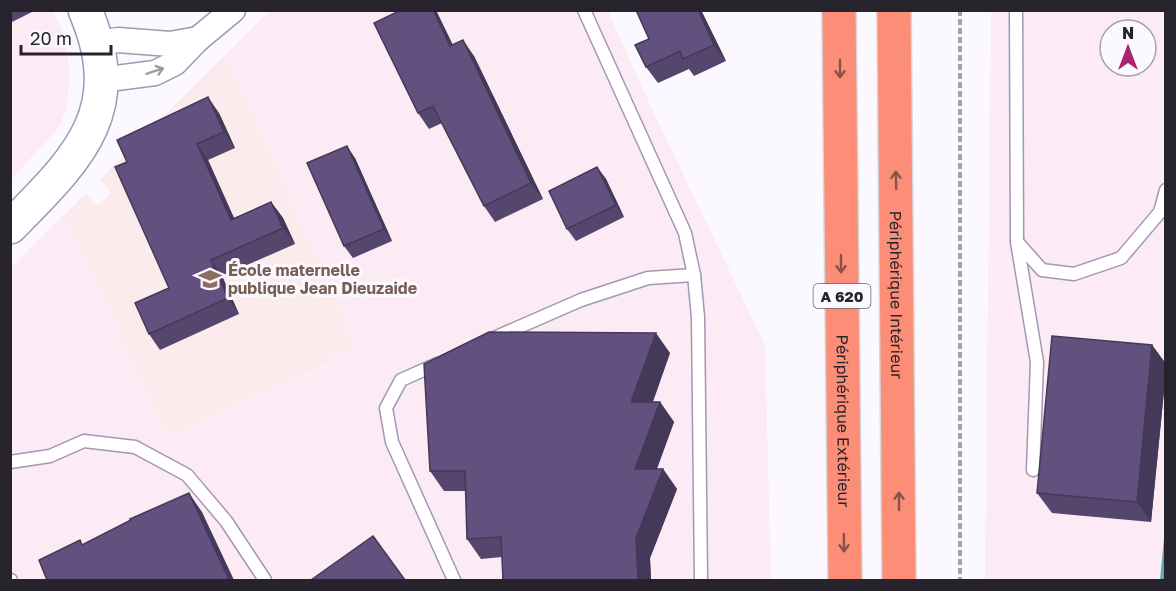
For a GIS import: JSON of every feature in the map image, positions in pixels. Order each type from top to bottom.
[{"type":"highway","name":"Périphérique Intérieur","points":[[894,10],[899,580]]},
{"type":"highway","name":"Périphérique Extérieur","points":[[839,11],[845,580]]},
{"type":"street","points":[[10,227],[66,169],[86,140],[99,107],[101,80],[97,44],[85,10]]},
{"type":"street","points":[[101,80],[155,73],[175,63],[198,39],[230,12]]},
{"type":"street","points":[[97,44],[118,40],[170,44],[198,39]]},
{"type":"lane","points":[[584,10],[685,233],[694,275],[698,316],[701,580]]},
{"type":"lane","points":[[1016,10],[1017,242],[1037,362],[1033,470]]},
{"type":"lane","points":[[1017,242],[1042,270],[1074,274],[1121,258],[1160,212],[1166,190]]},
{"type":"lane","points":[[485,342],[581,300],[648,278],[694,275]]},
{"type":"lane","points":[[454,356],[401,380],[386,408],[392,442],[454,580]]},
{"type":"lane","points":[[10,462],[50,456],[84,441],[135,447],[187,475],[226,521],[265,580]]},
{"type":"path","points":[[960,10],[960,580]]},
{"type":"shaded area","points":[[11,11],[53,11],[63,32],[68,55],[69,82],[67,106],[59,127],[11,180]]},
{"type":"shaded area","points":[[269,11],[608,11],[652,109],[765,345],[771,580],[11,580],[11,268],[64,215],[168,437],[330,364],[328,356],[356,343],[226,54]]},
{"type":"shaded area","points":[[991,11],[1165,11],[1166,528],[1160,580],[985,580]]},
{"type":"shaded area","name":"École maternelle publique Jean Dieuzaide","points":[[226,54],[356,344],[328,356],[330,363],[168,437],[64,215],[86,193],[98,205],[104,200],[111,193],[100,179]]},
{"type":"water","points":[[1165,528],[1165,580],[1160,580]]},
{"type":"building","points":[[401,10],[433,10],[450,46],[463,40],[531,183],[484,206],[433,106],[418,113],[374,23]]},
{"type":"building","points":[[636,10],[698,10],[714,45],[683,59],[680,51],[646,67],[635,45],[649,39]]},
{"type":"building","points":[[208,97],[224,132],[197,144],[231,220],[271,202],[283,228],[211,260],[228,298],[149,334],[135,303],[169,288],[115,167],[127,162],[117,140]]},
{"type":"building","points":[[347,146],[384,229],[344,246],[307,163]]},
{"type":"building","points":[[597,167],[616,205],[567,229],[549,191]]},
{"type":"building","points":[[489,332],[656,333],[631,402],[660,402],[635,469],[663,469],[636,538],[638,580],[503,580],[501,537],[467,539],[465,471],[430,471],[424,364]]},
{"type":"building","points":[[1052,336],[1152,345],[1137,502],[1037,493]]},
{"type":"building","points":[[189,493],[229,580],[47,580],[39,560],[80,540],[82,545],[130,519]]},
{"type":"building","points":[[373,536],[405,580],[311,580]]},
{"type":"place","name":"École maternelle publique Jean Dieuzaide","points":[[210,279]]}]
